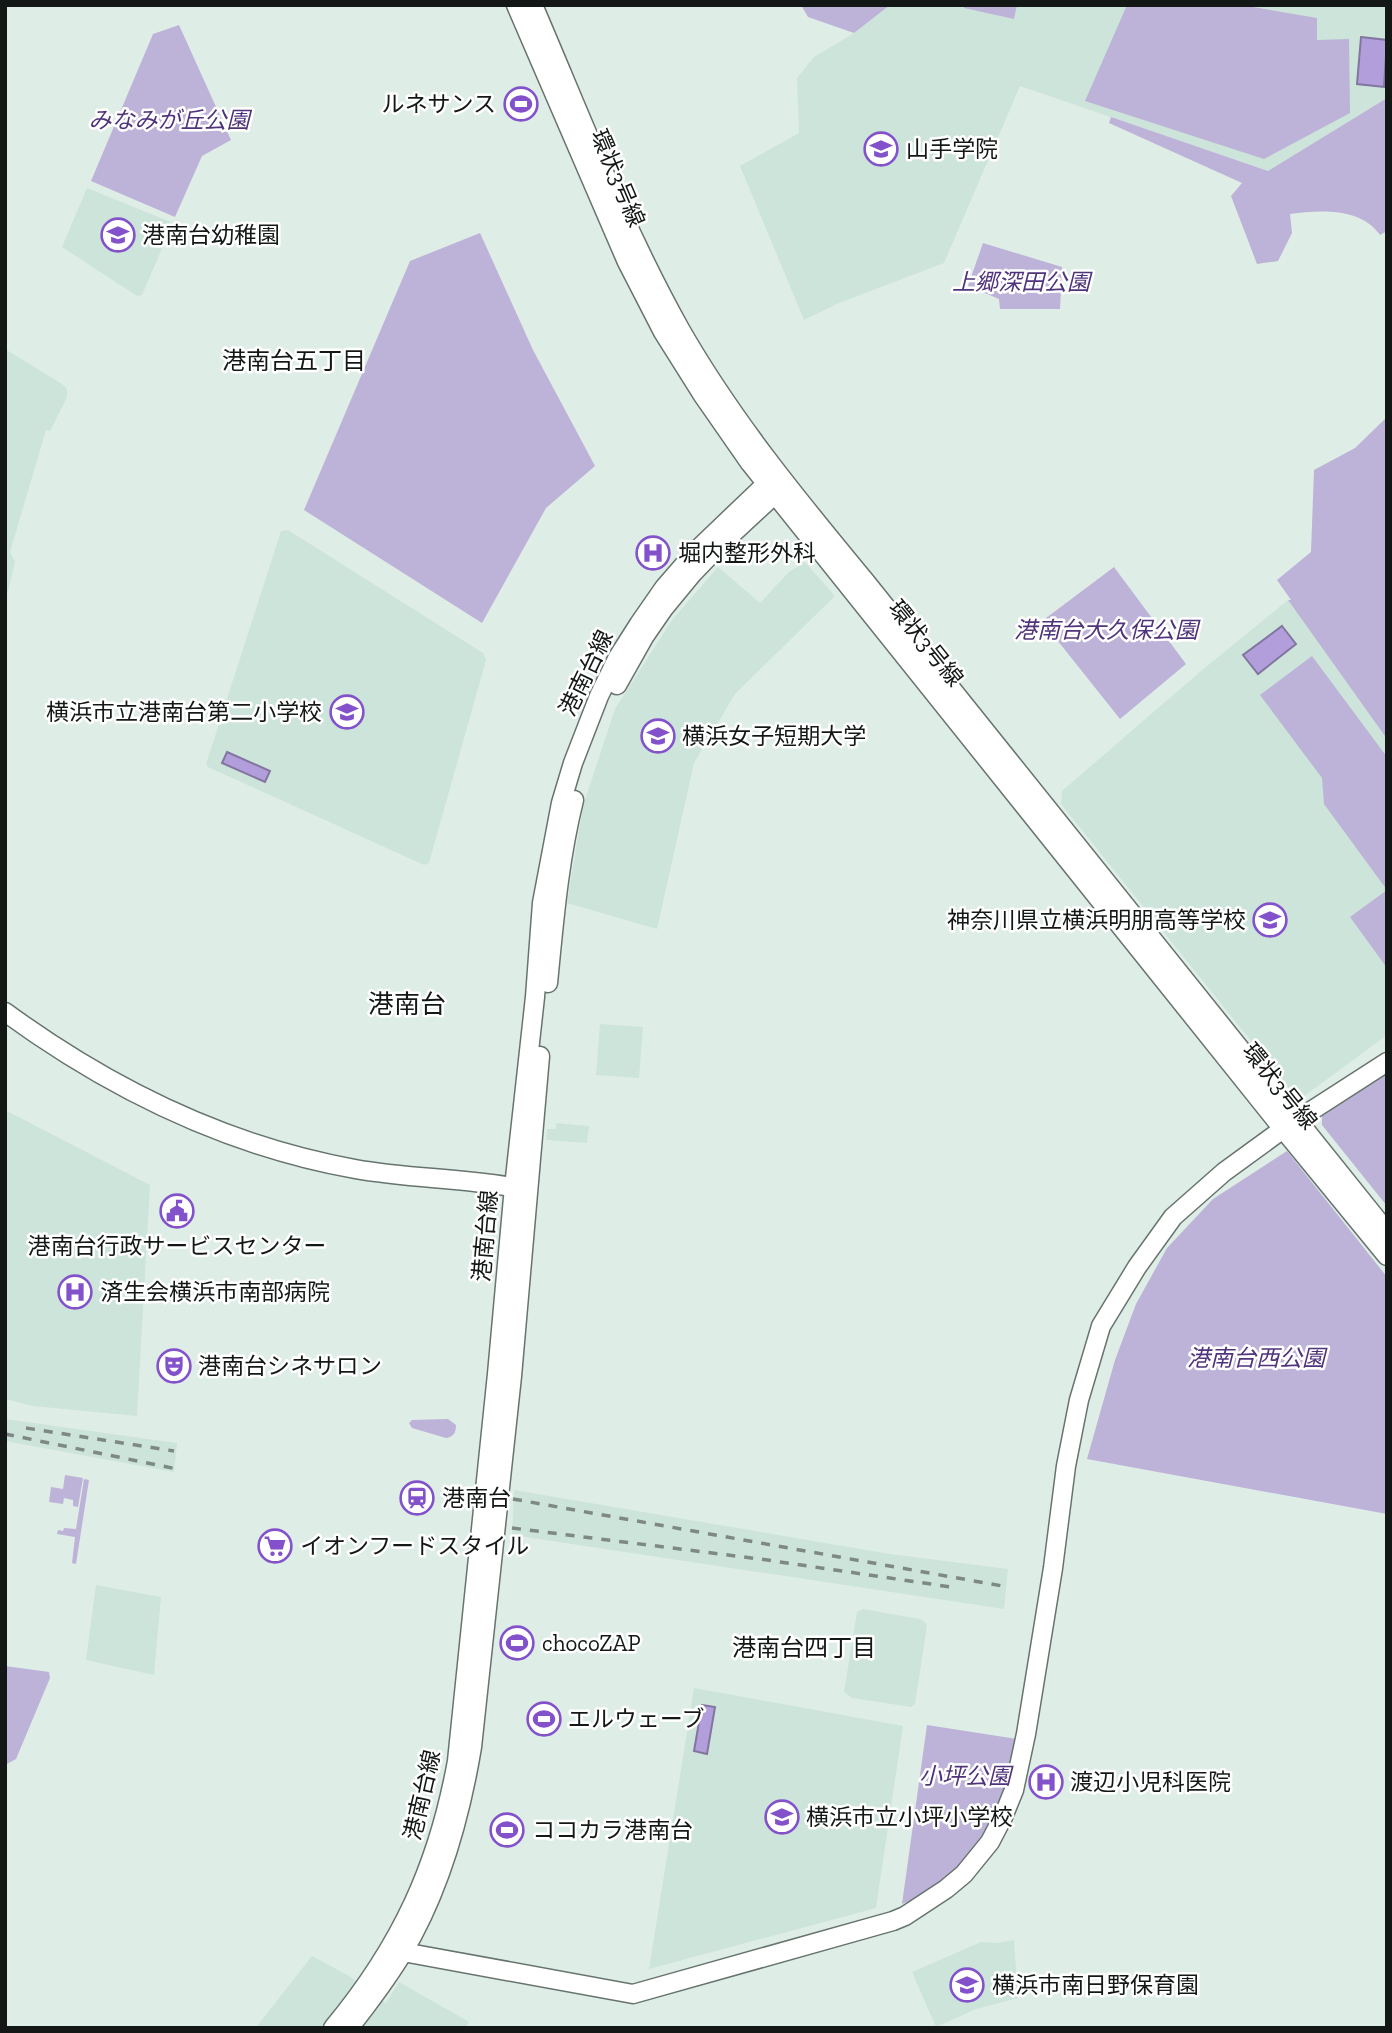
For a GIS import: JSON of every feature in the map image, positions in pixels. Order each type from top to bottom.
[{"type":"street","name":"環状3号線","points":[[516,5],[627,262],[663,332],[702,394],[774,486],[865,581],[1290,1125],[1387,1256]]},
{"type":"street","name":"環状3号線","points":[[533,5],[637,248],[681,330],[737,419],[774,486]]},
{"type":"street","name":"港南台線","points":[[349,2028],[378,1991],[403,1952],[445,1861],[458,1817],[472,1747],[512,1376],[520,1188],[542,903],[556,824],[573,763],[599,696],[618,657],[664,588],[697,551],[774,486]]},
{"type":"street","points":[[5,1012],[63,1052],[111,1080],[211,1129],[319,1162],[358,1170],[520,1188]]},
{"type":"street","points":[[403,1952],[632,1994],[893,1922],[964,1874],[990,1842],[1014,1790],[1026,1734],[1053,1568],[1066,1466],[1079,1400],[1101,1326],[1137,1267],[1173,1217],[1224,1172],[1387,1062]]},
{"type":"street","name":"環状3号線","points":[[1290,1125],[1387,1232]]},
{"type":"street","name":"港南台線","points":[[333,2028],[366,1986],[403,1927],[441,1834],[451,1795],[457,1761],[520,1188]]},
{"type":"shaded area","name":"山手学院","points":[[890,5],[1387,5],[1387,98],[1268,171],[1020,86],[944,263],[839,303],[804,320],[740,166],[799,133],[797,78],[814,57],[854,33]]},
{"type":"shaded area","points":[[1361,37],[1387,40],[1384,87],[1357,84]]},
{"type":"shaded area","name":"港南台幼稚園","points":[[87,188],[173,223],[142,295],[137,296],[62,247]]},
{"type":"shaded area","points":[[5,349],[62,384],[67,389],[67,397],[50,431],[46,430],[10,552],[15,562],[5,603]]},
{"type":"shaded area","name":"横浜市立港南台第二小学校","points":[[288,530],[483,653],[486,660],[429,863],[424,865],[206,764],[281,531]]},
{"type":"shaded area","name":"横浜女子短期大学","points":[[805,562],[835,596],[735,694],[694,763],[657,929],[567,903],[583,806],[615,709],[672,620],[718,567],[760,603],[789,572]]},
{"type":"shaded area","name":"神奈川県立横浜明朋高等学校","points":[[1288,600],[1387,739],[1387,1035],[1303,1097],[1296,1097],[1061,804],[1062,791]]},
{"type":"shaded area","points":[[1282,626],[1296,644],[1258,674],[1243,655]]},
{"type":"shaded area","points":[[227,752],[270,771],[265,782],[222,763]]},
{"type":"shaded area","points":[[600,1024],[643,1027],[639,1078],[596,1075]]},
{"type":"shaded area","name":"済生会横浜市南部病院","points":[[5,1110],[150,1185],[137,1416],[33,1406],[5,1399]]},
{"type":"shaded area","points":[[556,1123],[589,1126],[587,1143],[546,1140],[547,1129],[556,1129]]},
{"type":"shaded area","points":[[5,1419],[177,1443],[174,1472],[5,1441]]},
{"type":"shaded area","points":[[514,1490],[890,1554],[1008,1569],[1004,1609],[512,1535]]},
{"type":"shaded area","points":[[96,1585],[161,1597],[154,1675],[86,1660]]},
{"type":"shaded area","points":[[863,1609],[920,1619],[926,1623],[915,1704],[911,1707],[852,1698],[844,1692],[857,1612]]},
{"type":"shaded area","name":"横浜市立小坪小学校","points":[[694,1688],[903,1726],[876,1908],[649,1969]]},
{"type":"shaded area","points":[[702,1705],[715,1707],[707,1754],[694,1751]]},
{"type":"shaded area","name":"横浜市南日野保育園","points":[[1014,1940],[1018,1998],[976,2009],[936,2027],[912,1972],[981,1942]]},
{"type":"shaded area","points":[[312,1956],[349,1976],[386,2003],[399,1982],[469,2022],[465,2028],[261,2028],[258,2025]]},
{"type":"green space","points":[[801,5],[890,5],[854,33],[808,17]]},
{"type":"green space","points":[[965,5],[1017,5],[1014,19],[964,8]]},
{"type":"green space","points":[[1127,5],[1241,5],[1317,18],[1317,40],[1349,39],[1350,113],[1264,159],[1085,101]]},
{"type":"green space","name":"みなみが丘公園","points":[[179,25],[231,140],[202,156],[175,217],[91,181],[153,34]]},
{"type":"green space","points":[[1387,98],[1387,231],[1380,235],[1362,219],[1339,212],[1290,214],[1292,233],[1278,261],[1257,264],[1231,196],[1242,183],[1109,123],[1111,117],[1268,171]]},
{"type":"green space","points":[[480,233],[533,350],[595,466],[546,508],[482,623],[304,510],[410,261]]},
{"type":"green space","name":"上郷深田公園","points":[[983,243],[1062,267],[1060,309],[1000,309],[999,299],[968,286]]},
{"type":"green space","points":[[1387,417],[1387,739],[1288,600],[1291,600],[1277,580],[1311,552],[1314,470],[1355,448]]},
{"type":"green space","name":"港南台大久保公園","points":[[1114,567],[1186,664],[1120,719],[1042,621]]},
{"type":"green space","points":[[1312,656],[1387,757],[1387,890],[1324,804],[1322,778],[1260,695]]},
{"type":"green space","points":[[1387,890],[1387,968],[1350,917]]},
{"type":"green space","points":[[1387,1074],[1387,1206],[1322,1125],[1322,1116]]},
{"type":"green space","name":"港南台西公園","points":[[1287,1151],[1387,1277],[1387,1514],[1087,1459],[1115,1360],[1136,1304],[1167,1248],[1213,1199]]},
{"type":"green space","points":[[448,1419],[456,1428],[453,1435],[446,1438],[412,1428],[409,1423],[412,1420]]},
{"type":"green space","points":[[65,1475],[83,1478],[78,1507],[73,1506],[73,1500],[64,1498],[63,1504],[49,1502],[51,1487],[63,1489]]},
{"type":"green space","points":[[84,1479],[89,1480],[76,1564],[72,1563],[75,1537],[57,1534],[58,1530],[63,1531],[64,1528],[76,1529]]},
{"type":"green space","points":[[5,1666],[49,1672],[50,1678],[16,1759],[5,1765]]},
{"type":"green space","name":"小坪公園","points":[[927,1725],[1017,1739],[1003,1803],[986,1835],[966,1860],[943,1881],[902,1904]]},
{"type":"railway","points":[[26,1428],[174,1451]]},
{"type":"railway","points":[[5,1434],[177,1469]]},
{"type":"railway","points":[[513,1499],[1008,1587]]},
{"type":"railway","points":[[512,1528],[760,1559],[951,1587]]},
{"type":"place","name":"ルネサンス","points":[[521,104]]},
{"type":"place","name":"山手学院","points":[[881,149]]},
{"type":"place","name":"港南台幼稚園","points":[[118,235]]},
{"type":"place","name":"堀内整形外科","points":[[653,553]]},
{"type":"place","name":"横浜市立港南台第二小学校","points":[[347,712]]},
{"type":"place","name":"横浜女子短期大学","points":[[658,736]]},
{"type":"place","name":"神奈川県立横浜明朋高等学校","points":[[1270,920]]},
{"type":"place","name":"港南台行政サービスセンター","points":[[177,1211]]},
{"type":"place","name":"済生会横浜市南部病院","points":[[75,1292]]},
{"type":"place","name":"港南台シネサロン","points":[[174,1366]]},
{"type":"place","name":"港南台","points":[[417,1498]]},
{"type":"place","name":"イオンフードスタイル","points":[[275,1546]]},
{"type":"place","name":"chocoZAP","points":[[517,1643]]},
{"type":"place","name":"エルウェーブ","points":[[544,1719]]},
{"type":"place","name":"渡辺小児科医院","points":[[1046,1782]]},
{"type":"place","name":"横浜市立小坪小学校","points":[[782,1817]]},
{"type":"place","name":"ココカラ港南台","points":[[507,1830]]},
{"type":"place","name":"横浜市南日野保育園","points":[[967,1985]]},
{"type":"district","name":"港南台五丁目","points":[[294,360]]},
{"type":"district","name":"港南台","points":[[407,1004]]},
{"type":"district","name":"港南台四丁目","points":[[804,1647]]}]
